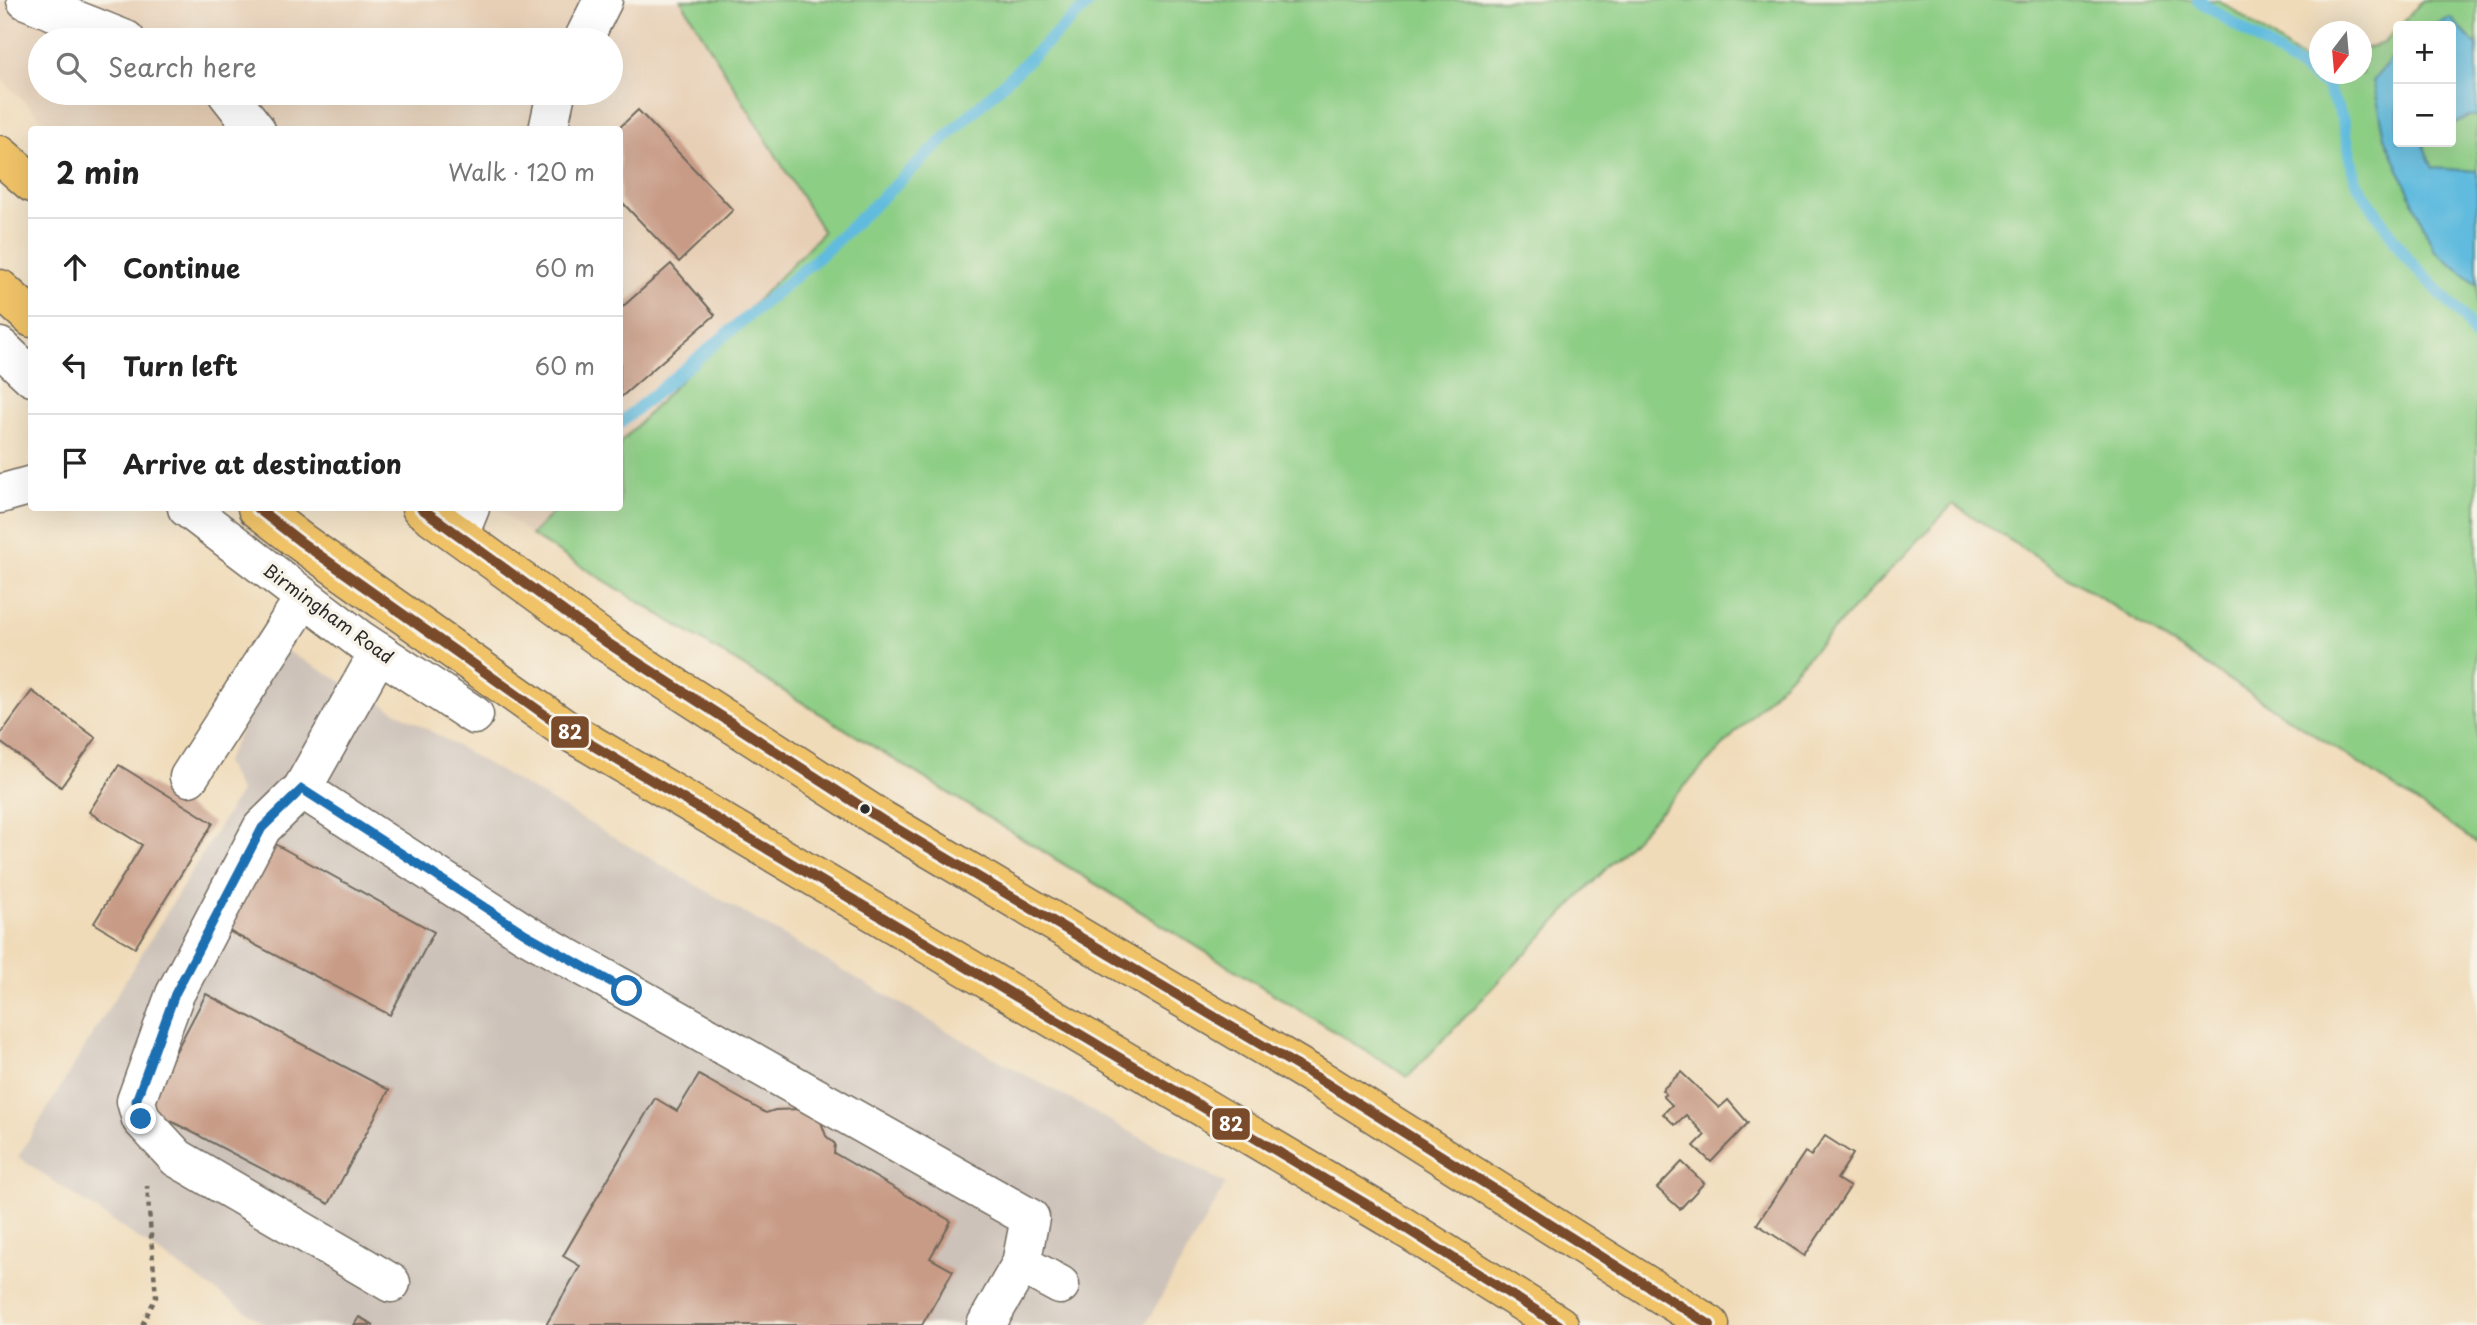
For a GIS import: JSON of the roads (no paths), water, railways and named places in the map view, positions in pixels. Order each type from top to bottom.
[{"type":"highway","points":[[0,155],[28,180]]},
{"type":"highway","points":[[0,289],[28,314]]},
{"type":"highway","points":[[261,511],[565,729],[1388,1217],[1559,1325]]},
{"type":"highway","points":[[431,511],[465,521],[606,642],[882,820],[1316,1077],[1710,1325]]},
{"type":"street","points":[[26,0],[97,28]]},
{"type":"street","points":[[589,28],[603,0]]},
{"type":"street","points":[[236,105],[253,126]]},
{"type":"street","points":[[549,126],[553,105]]},
{"type":"street","points":[[0,348],[28,373]]},
{"type":"street","points":[[0,494],[28,486]]},
{"type":"street","name":"Birmingham Road","points":[[191,511],[304,598],[474,715]]},
{"type":"street","points":[[189,777],[304,598]]},
{"type":"street","points":[[379,652],[302,789],[262,828],[175,994],[136,1101],[141,1119],[177,1158],[391,1283]]},
{"type":"street","points":[[302,789],[526,934],[1030,1217],[1021,1264],[986,1325]]},
{"type":"street","points":[[1021,1264],[1060,1285]]},
{"type":"water","points":[[2456,23],[2477,46],[2477,116],[2469,116],[2456,122]]},
{"type":"water","points":[[2393,58],[2393,147],[2424,147],[2433,168],[2477,171],[2477,284],[2434,250],[2385,137],[2373,80]]},
{"type":"waterway","points":[[623,420],[820,256],[1092,0]]},
{"type":"waterway","points":[[2198,0],[2326,85],[2343,120],[2356,182],[2405,256],[2464,318],[2477,339]]}]
